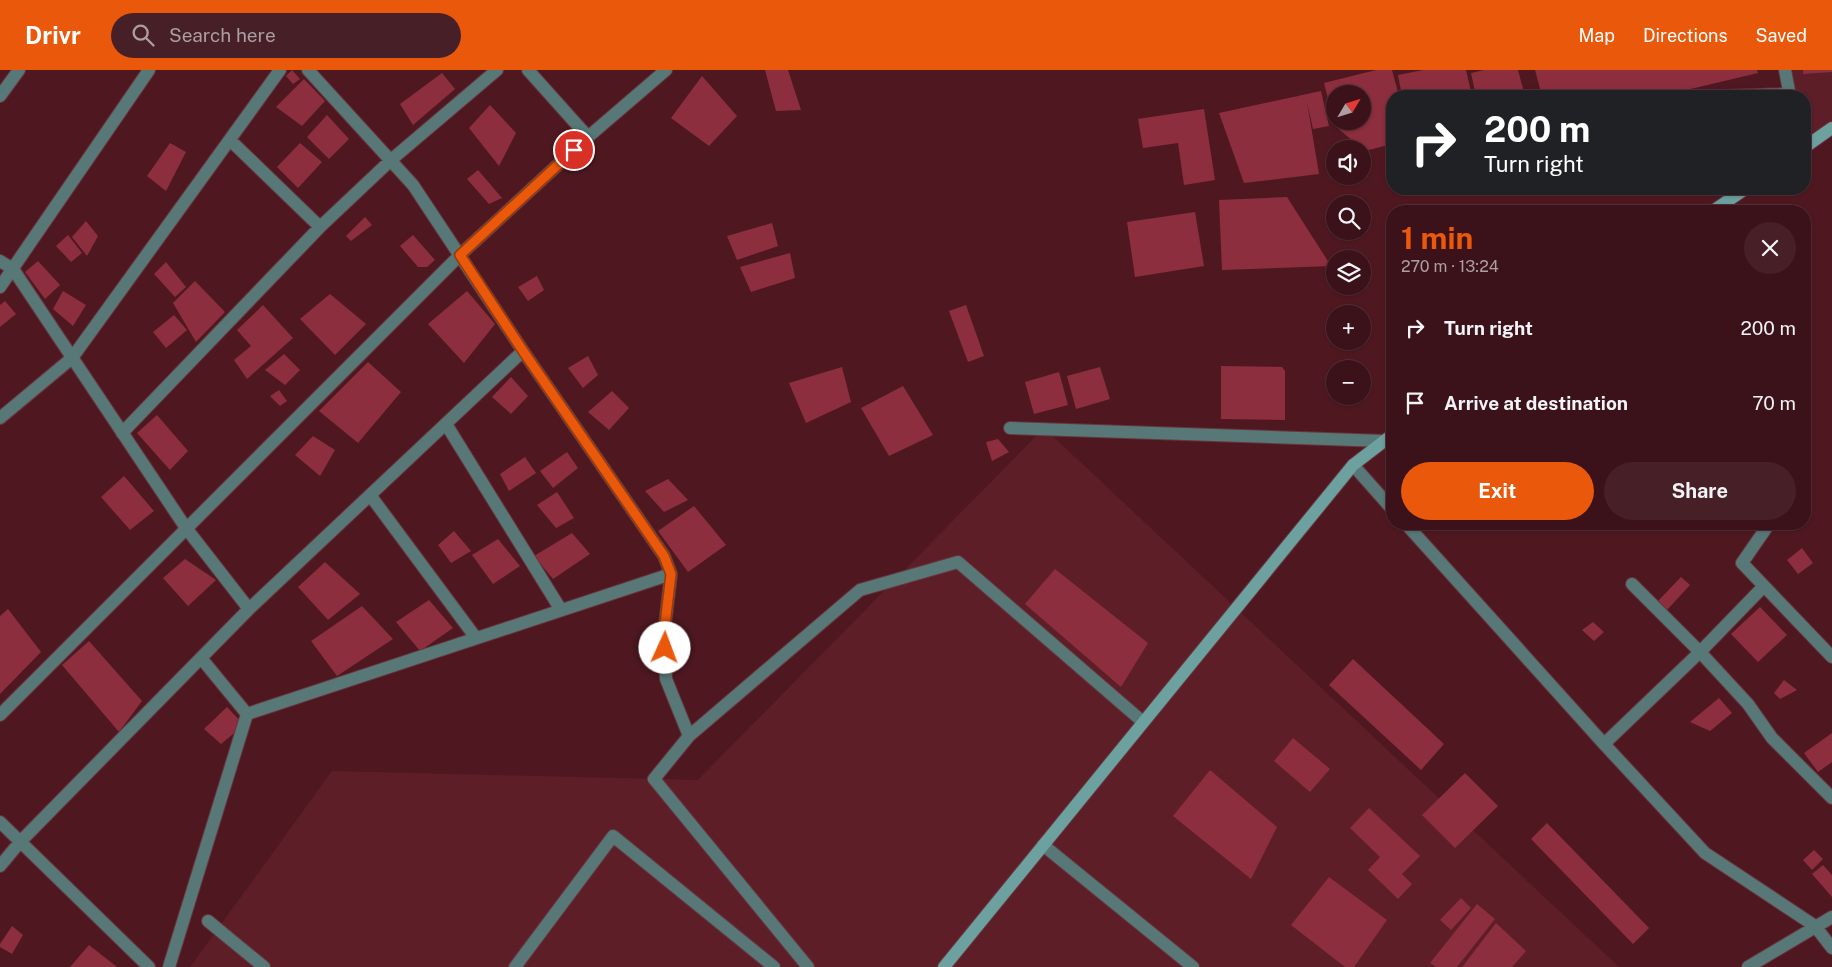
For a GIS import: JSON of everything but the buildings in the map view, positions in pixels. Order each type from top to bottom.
[{"type":"main road","points":[[1811,143],[1832,128]]},
{"type":"main road","points":[[1722,205],[1736,195]]},
{"type":"main road","points":[[944,967],[1353,465],[1386,440]]},
{"type":"street","points":[[0,96],[18,70]]},
{"type":"street","points":[[0,287],[149,70]]},
{"type":"street","points":[[0,418],[72,358],[280,70]]},
{"type":"street","points":[[308,70],[413,185],[523,351],[664,556],[671,574],[664,633],[666,679],[689,736]]},
{"type":"street","points":[[122,433],[320,227],[391,160],[497,70]]},
{"type":"street","points":[[528,70],[588,136]]},
{"type":"street","points":[[0,715],[460,255],[588,136],[666,70]]},
{"type":"street","points":[[1785,70],[1788,90]]},
{"type":"street","points":[[230,140],[320,227]]},
{"type":"street","points":[[0,261],[13,269],[186,528],[249,609]]},
{"type":"street","points":[[0,866],[20,842],[249,609],[523,351]]},
{"type":"street","points":[[446,424],[561,610]]},
{"type":"street","points":[[1010,428],[1386,438]]},
{"type":"street","points":[[1353,465],[1386,502]]},
{"type":"street","points":[[370,495],[476,638]]},
{"type":"street","points":[[1411,530],[1705,853],[1815,926],[1832,948]]},
{"type":"street","points":[[1765,530],[1742,563],[1832,658]]},
{"type":"street","points":[[808,967],[654,779],[689,736],[860,590],[958,562],[1144,722]]},
{"type":"street","points":[[247,714],[671,574]]},
{"type":"street","points":[[1632,584],[1700,652],[1748,704],[1772,738],[1832,798]]},
{"type":"street","points":[[1604,744],[1700,652],[1764,586]]},
{"type":"street","points":[[201,658],[247,714]]},
{"type":"street","points":[[169,967],[247,714]]},
{"type":"street","points":[[0,822],[149,967]]},
{"type":"street","points":[[515,967],[613,836],[774,967]]},
{"type":"street","points":[[1043,846],[1193,967]]},
{"type":"street","points":[[1748,967],[1832,917]]},
{"type":"street","points":[[208,921],[264,967]]},
{"type":"shaded area","points":[[1785,70],[1832,70],[1832,128],[1811,143],[1811,90],[1789,90]]},
{"type":"shaded area","points":[[1044,428],[1619,967],[190,967],[332,771],[698,780]]},
{"type":"route","points":[[574,150],[460,255],[523,351],[664,556],[671,574],[664,633],[665,648]]}]
